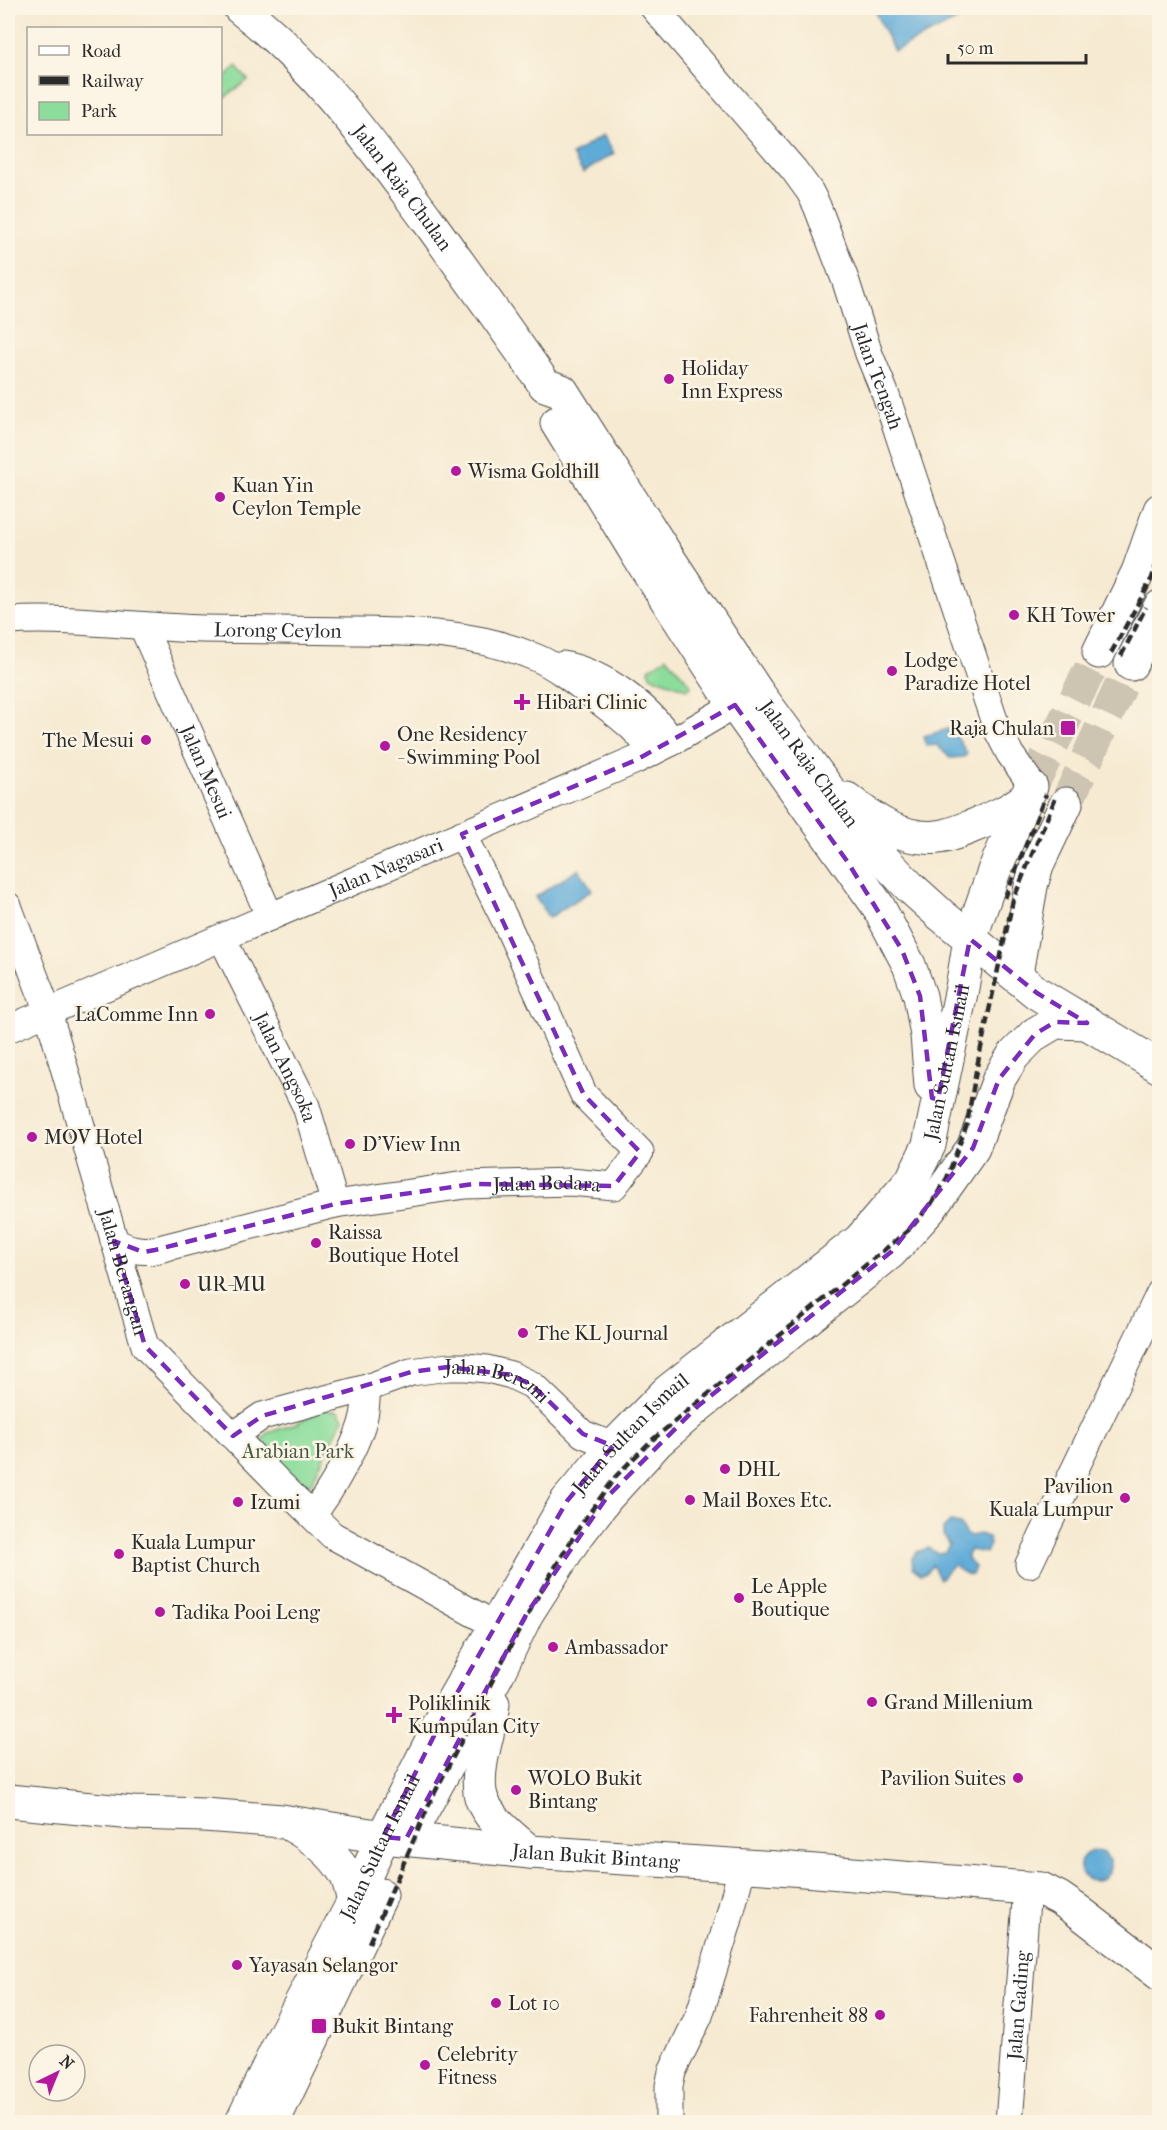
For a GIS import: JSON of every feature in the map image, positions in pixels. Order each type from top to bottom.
[{"type":"main road","name":"Jalan Raja Chulan","points":[[240,8],[266,20],[315,74],[374,148],[479,289],[544,385],[562,391],[665,553],[746,699],[878,906],[909,965],[920,996],[927,1035],[931,1083],[929,1145]]},
{"type":"main road","points":[[1099,652],[1138,572],[1160,510]]},
{"type":"main road","points":[[1131,664],[1160,607]]},
{"type":"main road","name":"Jalan Raja Chulan","points":[[746,699],[807,760],[868,843],[910,888],[1036,993],[1160,1066]]},
{"type":"main road","points":[[807,760],[870,818],[908,835],[938,837],[996,817],[1011,810],[1030,790]]},
{"type":"main road","name":"Jalan Sultan Ismail","points":[[273,2122],[395,1838],[444,1716],[567,1501],[611,1449],[683,1379],[860,1240],[912,1180],[929,1145],[970,939],[994,871],[1030,790]]},
{"type":"main road","points":[[1016,974],[1031,886],[1037,865],[1066,804]]},
{"type":"main road","name":"Jalan Sultan Ismail","points":[[242,2122],[280,2043],[354,1901],[497,1675],[527,1613],[573,1541],[607,1497],[658,1441],[698,1406],[891,1252],[929,1210],[973,1148],[999,1079],[1020,1048],[1035,1034],[1055,1022],[1087,1023]]},
{"type":"main road","points":[[497,1675],[482,1757],[480,1792],[486,1807],[501,1827],[530,1852]]},
{"type":"main road","name":"Jalan Bukit Bintang","points":[[8,1801],[133,1813],[204,1815],[282,1821],[395,1838],[530,1852],[778,1868],[1041,1889],[1059,1898],[1160,1974]]},
{"type":"main road","points":[[282,1821],[303,1831],[337,1862],[347,1875],[354,1901]]},
{"type":"street","name":"Jalan Tengah","points":[[654,8],[794,170],[817,206],[885,393],[997,729],[1030,790]]},
{"type":"street","name":"Lorong Ceylon","points":[[8,621],[143,627],[432,632],[488,642],[544,661],[567,665],[594,674],[612,684],[664,729],[662,747]]},
{"type":"street","name":"Jalan Mesui","points":[[143,627],[270,917]]},
{"type":"street","name":"Jalan Nagasari","points":[[8,1029],[662,747],[746,699]]},
{"type":"street","name":"Jalan Bedara","points":[[114,1241],[127,1248],[143,1252],[335,1204],[472,1184],[570,1182],[614,1186],[640,1152],[584,1095],[506,922],[462,834]]},
{"type":"street","name":"Jalan Berangan","points":[[8,906],[48,1012],[145,1346],[332,1534],[495,1624]]},
{"type":"street","name":"Jalan Angsoka","points":[[222,938],[306,1106],[335,1204]]},
{"type":"street","points":[[1029,1564],[1160,1293]]},
{"type":"street","name":"Jalan Beremi","points":[[233,1436],[262,1416],[367,1388],[411,1372],[448,1366],[487,1369],[511,1375],[532,1385],[584,1434],[603,1442],[611,1449]]},
{"type":"street","points":[[312,1515],[327,1497],[361,1428],[367,1388]]},
{"type":"street","points":[[669,2122],[669,2086],[672,2072],[699,2016],[732,1909],[742,1867]]},
{"type":"street","name":"Jalan Gading","points":[[1009,2122],[1027,1888]]},
{"type":"highlighted area","points":[[735,705],[847,861],[902,950],[920,996],[932,1098],[938,1099],[970,939],[1037,993],[1087,1023],[1055,1022],[1035,1034],[999,1079],[973,1148],[891,1252],[698,1406],[607,1497],[527,1613],[406,1839],[383,1837],[444,1716],[567,1501],[613,1446],[583,1434],[532,1385],[511,1375],[448,1367],[411,1372],[262,1416],[233,1436],[145,1346],[114,1241],[143,1252],[335,1204],[473,1184],[614,1186],[640,1152],[584,1095],[462,834],[636,760]]},
{"type":"green space","points":[[236,67],[248,80],[222,99],[222,82]]},
{"type":"green space","points":[[667,657],[691,687],[687,689],[650,676],[649,669]]},
{"type":"green space","name":"Arabian Park","points":[[321,1410],[338,1411],[343,1419],[311,1483],[303,1489],[259,1445],[268,1433],[297,1423]]},
{"type":"water","points":[[873,8],[983,8],[894,51]]},
{"type":"water","points":[[603,135],[614,153],[583,173],[572,155]]},
{"type":"water","points":[[952,728],[967,754],[964,757],[950,758],[937,745],[926,746],[924,736]]},
{"type":"water","points":[[579,869],[592,890],[549,918],[535,897]]},
{"type":"water","points":[[950,1522],[960,1524],[966,1535],[979,1534],[988,1537],[990,1544],[986,1553],[970,1550],[968,1553],[968,1559],[975,1567],[972,1575],[965,1574],[953,1564],[940,1579],[932,1565],[926,1573],[920,1574],[913,1568],[912,1558],[917,1552],[928,1548],[937,1553],[945,1552],[949,1545],[943,1535],[943,1529]]},
{"type":"water","points":[[1095,1851],[1101,1852],[1109,1860],[1109,1872],[1101,1880],[1095,1881],[1089,1880],[1081,1872],[1080,1866],[1081,1860],[1089,1852]]},
{"type":"tunnel","points":[[1031,787],[1099,652]]},
{"type":"tunnel","points":[[1066,804],[1131,664]]},
{"type":"railway","points":[[1111,653],[1152,578],[1160,553]]},
{"type":"railway","points":[[1121,656],[1146,607]]},
{"type":"railway","points":[[1005,898],[1046,794]]},
{"type":"railway","points":[[369,1943],[431,1800],[504,1658],[580,1526],[616,1476],[652,1440],[911,1228],[931,1204],[947,1178],[967,1124],[976,1071],[1013,900],[1055,799]]},
{"type":"railway","points":[[273,2122],[277,2115]]},
{"type":"place","name":"Holiday Inn Express","points":[[669,379]]},
{"type":"place","name":"Wisma Goldhill","points":[[456,471]]},
{"type":"place","name":"Kuan Yin Ceylon Temple","points":[[220,497]]},
{"type":"place","name":"KH Tower","points":[[1014,615]]},
{"type":"place","name":"Lodge Paradize Hotel","points":[[892,671]]},
{"type":"place","name":"Hibari Clinic","points":[[522,702]]},
{"type":"place","name":"Raja Chulan","points":[[1068,728]]},
{"type":"place","name":"The Mesui","points":[[146,740]]},
{"type":"place","name":"One Residency - Swimming Pool","points":[[385,746]]},
{"type":"place","name":"LaComme Inn","points":[[210,1014]]},
{"type":"place","name":"MOV Hotel","points":[[32,1137]]},
{"type":"place","name":"D'View Inn","points":[[350,1144]]},
{"type":"place","name":"Raissa Boutique Hotel","points":[[316,1243]]},
{"type":"place","name":"UR-MU","points":[[185,1284]]},
{"type":"place","name":"The KL Journal","points":[[523,1333]]},
{"type":"place","name":"DHL","points":[[725,1469]]},
{"type":"place","name":"Pavilion Kuala Lumpur","points":[[1125,1498]]},
{"type":"place","name":"Mail Boxes Etc.","points":[[690,1500]]},
{"type":"place","name":"Izumi","points":[[238,1502]]},
{"type":"place","name":"Kuala Lumpur Baptist Church","points":[[119,1554]]},
{"type":"place","name":"Le Apple Boutique","points":[[739,1598]]},
{"type":"place","name":"Tadika Pooi Leng","points":[[160,1612]]},
{"type":"place","name":"Ambassador","points":[[553,1647]]},
{"type":"place","name":"Grand Millenium","points":[[872,1702]]},
{"type":"place","name":"Poliklinik Kumpulan City","points":[[394,1715]]},
{"type":"place","name":"Pavilion Suites","points":[[1018,1778]]},
{"type":"place","name":"WOLO Bukit Bintang","points":[[516,1790]]},
{"type":"place","name":"Yayasan Selangor","points":[[237,1965]]},
{"type":"place","name":"Lot 10","points":[[496,2003]]},
{"type":"place","name":"Fahrenheit 88","points":[[880,2015]]},
{"type":"place","name":"Bukit Bintang","points":[[319,2026]]},
{"type":"place","name":"Celebrity Fitness","points":[[425,2065]]}]
